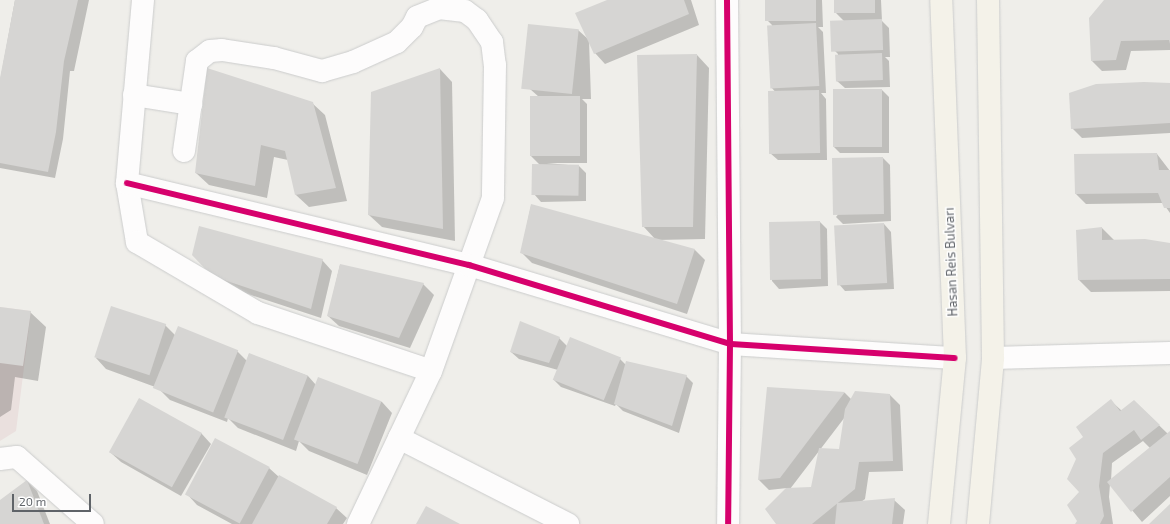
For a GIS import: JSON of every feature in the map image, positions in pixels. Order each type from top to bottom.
[{"type":"main road","name":"Hasan Reis Bulvarı","points":[[939,524],[955,358],[941,0]]},
{"type":"main road","points":[[978,524],[993,358],[988,0]]},
{"type":"street","points":[[143,0],[126,183],[137,242],[258,313],[431,371]]},
{"type":"street","points":[[727,0],[730,344],[728,524]]},
{"type":"street","points":[[184,151],[198,61],[210,51],[222,50],[274,58],[322,71],[353,62],[397,42],[412,27],[417,17],[427,10],[452,8],[465,11],[486,31],[495,54],[493,198],[431,371],[358,524]]},
{"type":"street","points":[[134,95],[191,104]]},
{"type":"street","points":[[126,183],[469,265],[730,344],[955,358]]},
{"type":"street","points":[[993,358],[1170,353]]},
{"type":"street","points":[[399,438],[568,524]]},
{"type":"street","points":[[0,459],[17,457],[93,524]]},
{"type":"shaded area","points":[[0,307],[31,311],[16,431],[0,441]]},
{"type":"building","points":[[15,0],[78,0],[64,61],[56,132],[48,172],[0,163],[0,78]]},
{"type":"building","points":[[607,0],[684,0],[689,14],[594,54],[575,13]]},
{"type":"building","points":[[765,0],[816,0],[816,21],[765,21]]},
{"type":"building","points":[[834,0],[875,0],[875,13],[834,13]]},
{"type":"building","points":[[1104,0],[1170,0],[1170,44],[1169,40],[1121,41],[1116,60],[1091,61],[1089,18]]},
{"type":"building","points":[[882,19],[883,50],[831,52],[830,21]]},
{"type":"building","points":[[816,23],[819,86],[770,88],[767,26]]},
{"type":"building","points":[[528,24],[579,29],[572,94],[521,89]]},
{"type":"building","points":[[882,53],[883,80],[836,82],[835,55]]},
{"type":"building","points":[[697,54],[693,227],[642,227],[637,55]]},
{"type":"building","points":[[207,68],[313,102],[336,188],[295,195],[285,151],[261,145],[255,186],[195,173]]},
{"type":"building","points":[[440,68],[443,229],[368,215],[371,92]]},
{"type":"building","points":[[1144,82],[1170,83],[1170,123],[1071,129],[1069,93],[1096,84]]},
{"type":"building","points":[[833,89],[882,89],[882,147],[833,147]]},
{"type":"building","points":[[819,90],[820,153],[769,154],[768,91]]},
{"type":"building","points":[[530,96],[580,96],[580,156],[530,156]]},
{"type":"building","points":[[1157,153],[1159,170],[1170,170],[1170,208],[1164,208],[1158,193],[1075,194],[1074,154]]},
{"type":"building","points":[[883,157],[884,214],[833,215],[832,158]]},
{"type":"building","points":[[532,164],[579,165],[578,196],[531,195]]},
{"type":"building","points":[[531,204],[695,249],[677,304],[520,253]]},
{"type":"building","points":[[820,221],[821,279],[770,280],[769,222]]},
{"type":"building","points":[[884,223],[887,283],[837,286],[834,226]]},
{"type":"building","points":[[199,226],[323,259],[311,309],[212,276],[192,255]]},
{"type":"building","points":[[1102,227],[1102,240],[1145,239],[1170,243],[1170,279],[1078,280],[1076,230]]},
{"type":"building","points":[[340,264],[424,283],[399,338],[327,316]]},
{"type":"building","points":[[111,306],[166,324],[149,375],[94,357]]},
{"type":"building","points":[[0,307],[31,311],[23,366],[0,363]]},
{"type":"building","points":[[520,321],[560,337],[549,363],[510,352]]},
{"type":"building","points":[[178,326],[238,350],[213,412],[153,388]]},
{"type":"building","points":[[570,337],[621,358],[604,400],[553,380]]},
{"type":"building","points":[[249,353],[308,376],[283,440],[224,417]]},
{"type":"building","points":[[626,361],[687,375],[672,426],[614,404]]},
{"type":"building","points":[[318,377],[381,401],[357,464],[294,440]]},
{"type":"building","points":[[767,387],[845,392],[780,478],[758,480]]},
{"type":"building","points":[[855,391],[890,394],[893,461],[859,462],[855,489],[812,524],[776,524],[765,509],[786,488],[811,487],[819,448],[839,449],[845,409]]},
{"type":"building","points":[[139,398],[202,433],[172,487],[109,452]]},
{"type":"building","points":[[1111,399],[1120,411],[1134,400],[1160,425],[1141,440],[1134,430],[1103,453],[1099,486],[1104,516],[1100,524],[1075,524],[1077,521],[1067,505],[1079,492],[1067,479],[1076,459],[1069,448],[1083,437],[1076,427]]},
{"type":"building","points":[[1170,431],[1170,477],[1131,512],[1107,482]]},
{"type":"building","points":[[215,438],[270,467],[240,524],[185,495]]},
{"type":"building","points":[[279,475],[337,507],[327,524],[252,524]]},
{"type":"building","points":[[27,480],[44,524],[0,524],[0,500]]},
{"type":"building","points":[[895,498],[892,524],[835,524],[837,503]]},
{"type":"building","points":[[1170,504],[1170,524],[1149,524]]},
{"type":"building","points":[[426,506],[460,524],[416,524]]},
{"type":"cycle path","points":[[727,0],[730,344],[728,524]]},
{"type":"cycle path","points":[[127,183],[469,265],[730,344],[955,358]]}]
